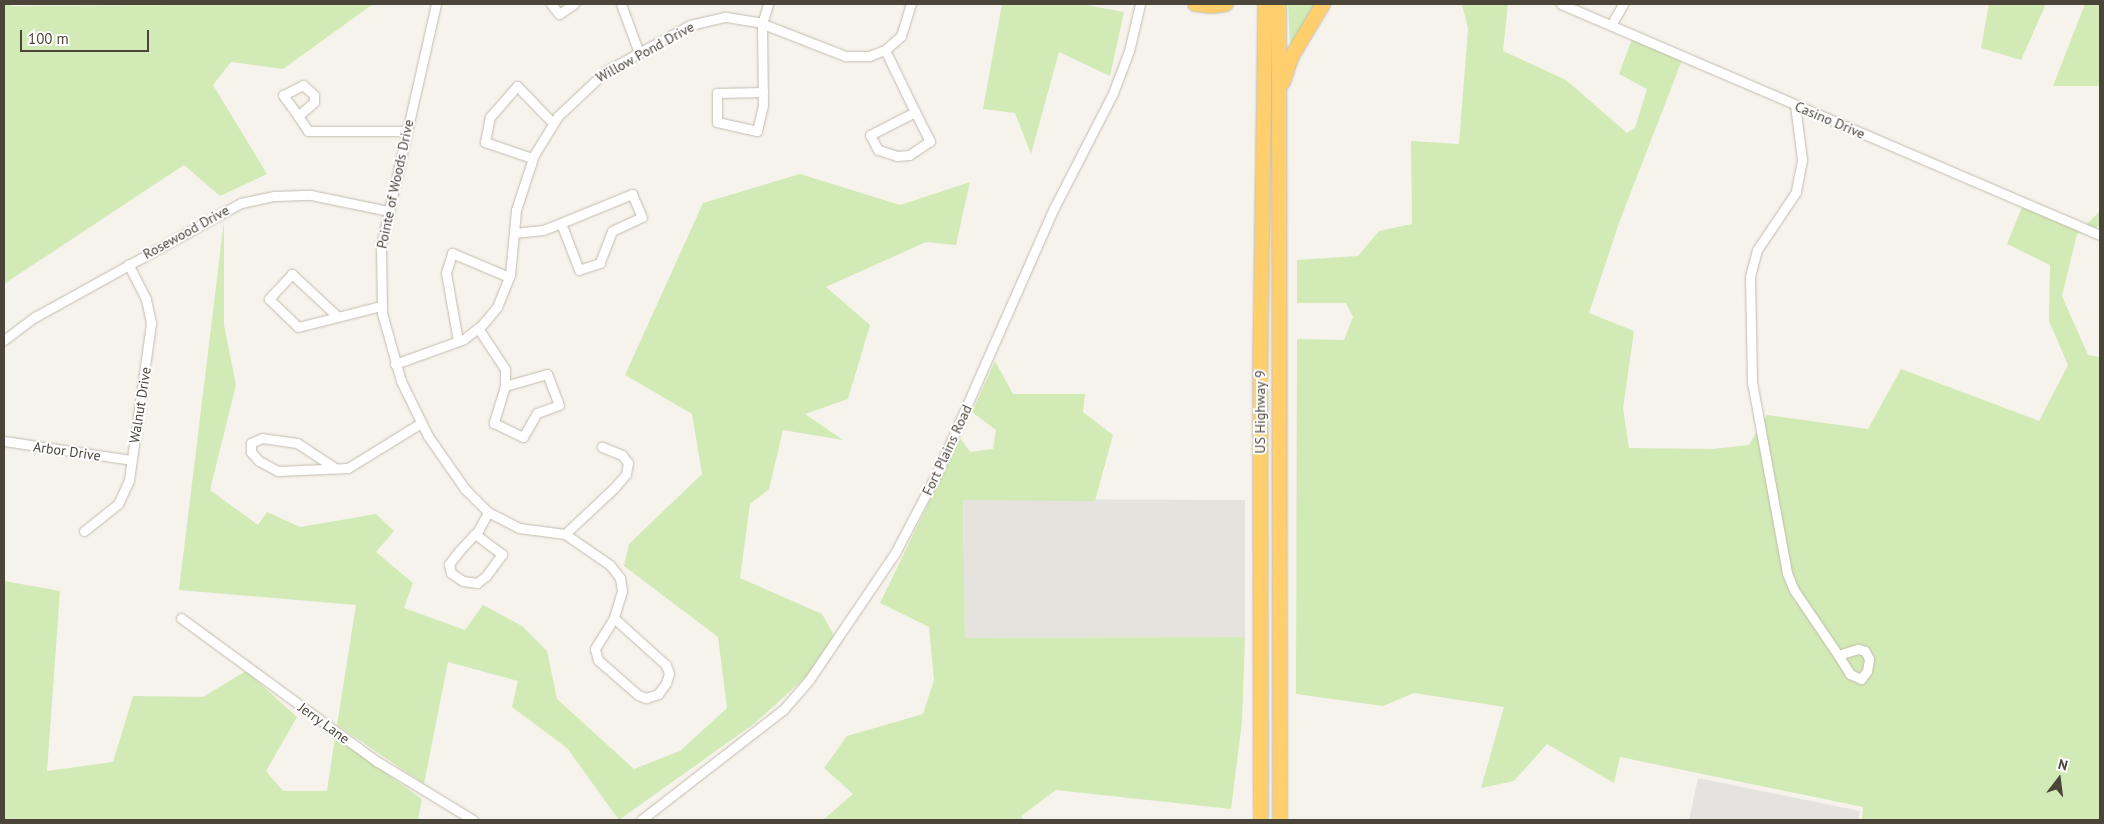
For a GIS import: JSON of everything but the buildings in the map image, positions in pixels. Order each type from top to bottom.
[{"type":"highway","points":[[1195,4],[1212,6],[1226,4]]},
{"type":"highway","name":"US Highway 9","points":[[1261,820],[1260,385],[1265,4]]},
{"type":"highway","name":"US Highway 9","points":[[1279,4],[1280,820]]},
{"type":"highway","points":[[1279,92],[1292,56],[1323,4]]},
{"type":"street","name":"Pointe of Woods Drive","points":[[436,4],[388,211],[380,264],[381,306],[395,364],[421,423],[453,473],[488,512],[519,528],[565,534]]},
{"type":"street","points":[[551,4],[559,14],[574,4]]},
{"type":"street","points":[[621,4],[639,53]]},
{"type":"street","points":[[763,92],[717,93],[717,122],[757,131],[763,92],[762,24],[768,4]]},
{"type":"street","points":[[911,4],[904,30],[884,50],[930,141],[909,155],[897,156],[878,150],[870,135],[915,112]]},
{"type":"street","name":"Fort Plains Road","points":[[641,820],[765,726],[798,695],[906,534],[954,437],[1050,216],[1119,81],[1140,4]]},
{"type":"street","name":"Casino Drive","points":[[1561,4],[2100,235]]},
{"type":"street","points":[[1611,25],[1623,4]]},
{"type":"street","name":"Willow Pond Drive","points":[[395,364],[458,341],[478,328],[497,308],[509,278],[520,192],[532,158],[553,123],[589,84],[639,53],[702,21],[726,17],[762,24],[845,56],[869,56],[884,50]]},
{"type":"street","points":[[532,158],[485,142],[490,116],[517,86],[553,123]]},
{"type":"street","points":[[1795,105],[1802,160],[1796,192],[1757,250],[1750,277],[1752,382],[1787,573],[1794,590],[1838,655]]},
{"type":"street","points":[[298,116],[308,131],[407,130]]},
{"type":"street","points":[[514,234],[543,230],[632,194],[642,217],[612,230],[600,263],[579,270],[561,223]]},
{"type":"street","name":"Rosewood Drive","points":[[4,340],[35,317],[222,211],[262,198],[311,196],[388,211]]},
{"type":"street","points":[[458,341],[446,273],[452,253],[509,278]]},
{"type":"street","name":"Walnut Drive","points":[[84,531],[110,512],[123,496],[131,460],[151,323],[146,299],[128,264]]},
{"type":"street","points":[[337,316],[292,274],[268,299],[298,328],[337,316],[381,306]]},
{"type":"street","points":[[478,328],[505,369],[505,386],[494,423],[523,437],[537,414],[559,405],[547,374],[505,386]]},
{"type":"street","points":[[335,468],[298,443],[262,438],[251,443],[251,452],[259,461],[278,471],[348,468],[421,423]]},
{"type":"street","name":"Arbor Drive","points":[[4,441],[131,460]]},
{"type":"street","points":[[602,447],[622,455],[628,463],[626,474],[565,534],[610,566],[620,578],[622,591],[614,618],[595,649],[598,660],[638,695],[646,698],[658,694],[666,683],[669,673],[666,665],[614,618]]},
{"type":"street","points":[[475,534],[502,554],[486,576],[477,583],[464,581],[451,572],[449,564],[475,534],[488,512]]},
{"type":"street","name":"Jerry Lane","points":[[181,618],[378,762],[473,820]]},
{"type":"shaded area","points":[[963,499],[1245,500],[1245,637],[965,638]]},
{"type":"shaded area","points":[[1698,778],[1860,811],[1858,820],[1689,820]]},
{"type":"green space","points":[[4,4],[13,6],[373,4],[283,69],[231,62],[213,85],[267,174],[220,196],[184,165],[4,284]]},
{"type":"green space","points":[[1002,4],[1081,4],[1124,12],[1110,76],[1059,52],[1031,154],[1015,113],[983,109]]},
{"type":"green space","points":[[1288,4],[1317,4],[1291,44],[1290,44]]},
{"type":"green space","points":[[1462,4],[1508,4],[1503,51],[1566,80],[1627,133],[1635,128],[1647,89],[1619,74],[1632,39],[1682,60],[1619,223],[1589,313],[1634,331],[1623,408],[1629,448],[1713,449],[1749,445],[1767,415],[1868,429],[1901,369],[2039,421],[2068,365],[2049,321],[2050,265],[2007,244],[2024,202],[2084,227],[2100,211],[2100,226],[2077,234],[2062,296],[2088,355],[2100,357],[2100,820],[1862,820],[1863,807],[1620,757],[1614,783],[1547,744],[1514,781],[1481,788],[1504,707],[1414,693],[1383,706],[1296,694],[1297,339],[1344,340],[1353,317],[1346,303],[1297,303],[1297,260],[1358,256],[1379,231],[1412,224],[1411,141],[1459,144],[1468,29]]},
{"type":"green space","points":[[1989,4],[2046,4],[2021,60],[1981,48]]},
{"type":"green space","points":[[2085,4],[2100,4],[2100,86],[2053,86]]},
{"type":"green space","points":[[800,174],[900,205],[970,182],[956,245],[926,242],[826,287],[870,325],[848,399],[805,414],[843,440],[783,430],[769,489],[750,504],[740,578],[822,614],[840,646],[755,723],[619,820],[567,748],[512,707],[518,681],[448,662],[424,784],[337,725],[356,605],[179,590],[224,221],[224,325],[236,385],[210,490],[258,525],[267,512],[300,527],[376,514],[394,531],[376,552],[413,583],[404,608],[465,630],[483,605],[522,626],[547,651],[557,699],[634,769],[680,751],[727,708],[718,637],[624,566],[629,544],[702,474],[692,414],[625,375],[703,203]]},
{"type":"green space","points":[[995,361],[1013,394],[1085,394],[1083,412],[1113,435],[1095,501],[963,500],[965,638],[1245,637],[1242,722],[1231,809],[1056,790],[1021,816],[1024,820],[823,820],[853,794],[824,768],[847,736],[923,714],[934,680],[929,627],[880,603],[960,438],[970,452],[993,449],[996,430],[972,412]]},
{"type":"green space","points":[[4,581],[60,591],[47,771],[113,762],[133,696],[203,697],[246,671],[297,717],[266,771],[283,791],[327,791],[335,737],[422,799],[418,820],[4,820]]}]
